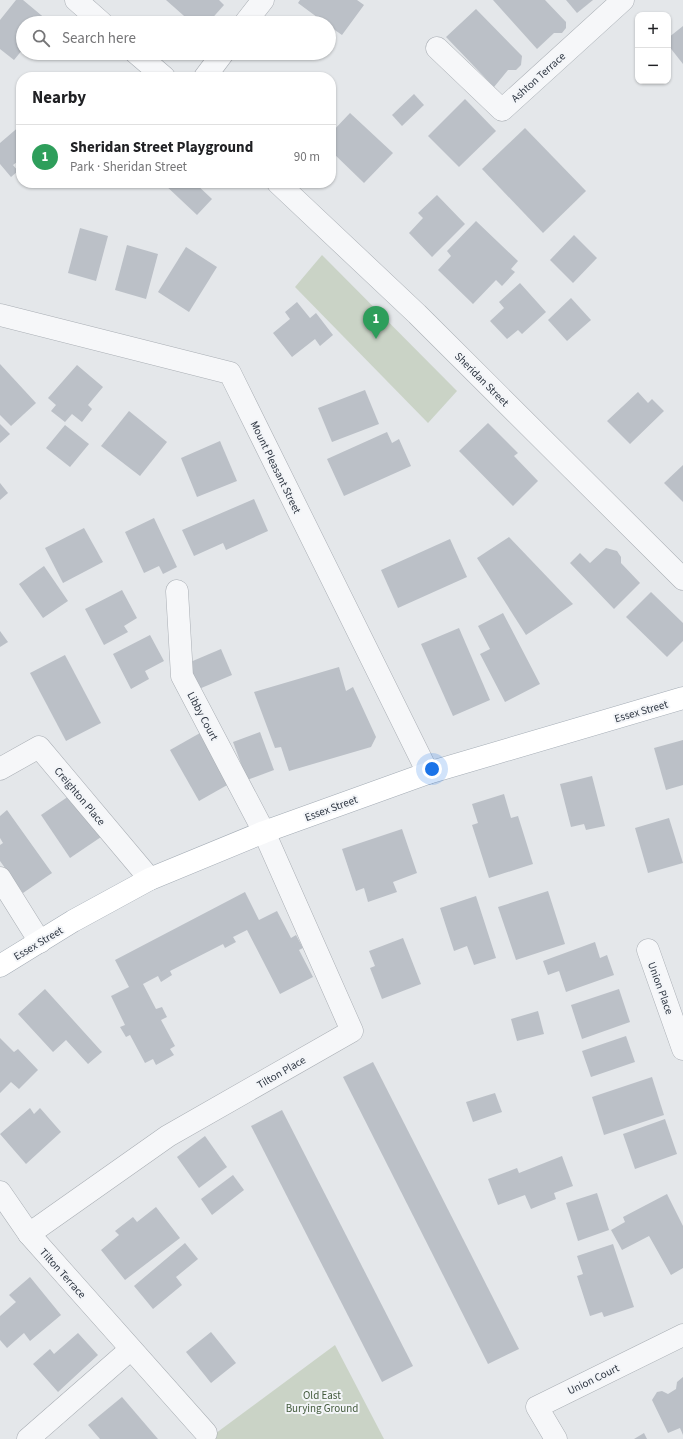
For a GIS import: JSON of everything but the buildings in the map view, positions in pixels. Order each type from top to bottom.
[{"type":"main road","name":"Essex Street","points":[[0,966],[150,879],[264,832],[428,773],[683,698]]},
{"type":"street","points":[[76,0],[94,16]]},
{"type":"street","points":[[251,16],[263,0]]},
{"type":"street","name":"Ashton Terrace","points":[[437,48],[502,110],[623,0]]},
{"type":"street","points":[[144,60],[158,72]]},
{"type":"street","points":[[209,72],[218,60]]},
{"type":"street","name":"Sheridan Street","points":[[283,188],[417,314],[683,579]]},
{"type":"street","name":"Mount Pleasant Street","points":[[0,315],[230,373],[428,773]]},
{"type":"street","name":"Libby Court","points":[[177,591],[182,676],[264,832]]},
{"type":"street","name":"Creighton Place","points":[[0,768],[39,747],[150,879]]},
{"type":"street","name":"Tilton Place","points":[[28,1234],[168,1136],[352,1031],[264,832]]},
{"type":"street","points":[[0,878],[40,942]]},
{"type":"street","name":"Union Place","points":[[648,950],[683,1049]]},
{"type":"street","name":"Tilton Terrace","points":[[0,1192],[28,1234],[206,1433]]},
{"type":"street","name":"Union Court","points":[[556,1439],[537,1407],[683,1335]]},
{"type":"street","points":[[28,1439],[131,1349]]},
{"type":"green space","points":[[322,255],[457,391],[428,423],[295,287]]},
{"type":"green space","name":"Old East Burying Ground","points":[[335,1345],[384,1439],[208,1439]]},
{"type":"place","name":"Sheridan Street Playground","points":[[376,339]]}]
